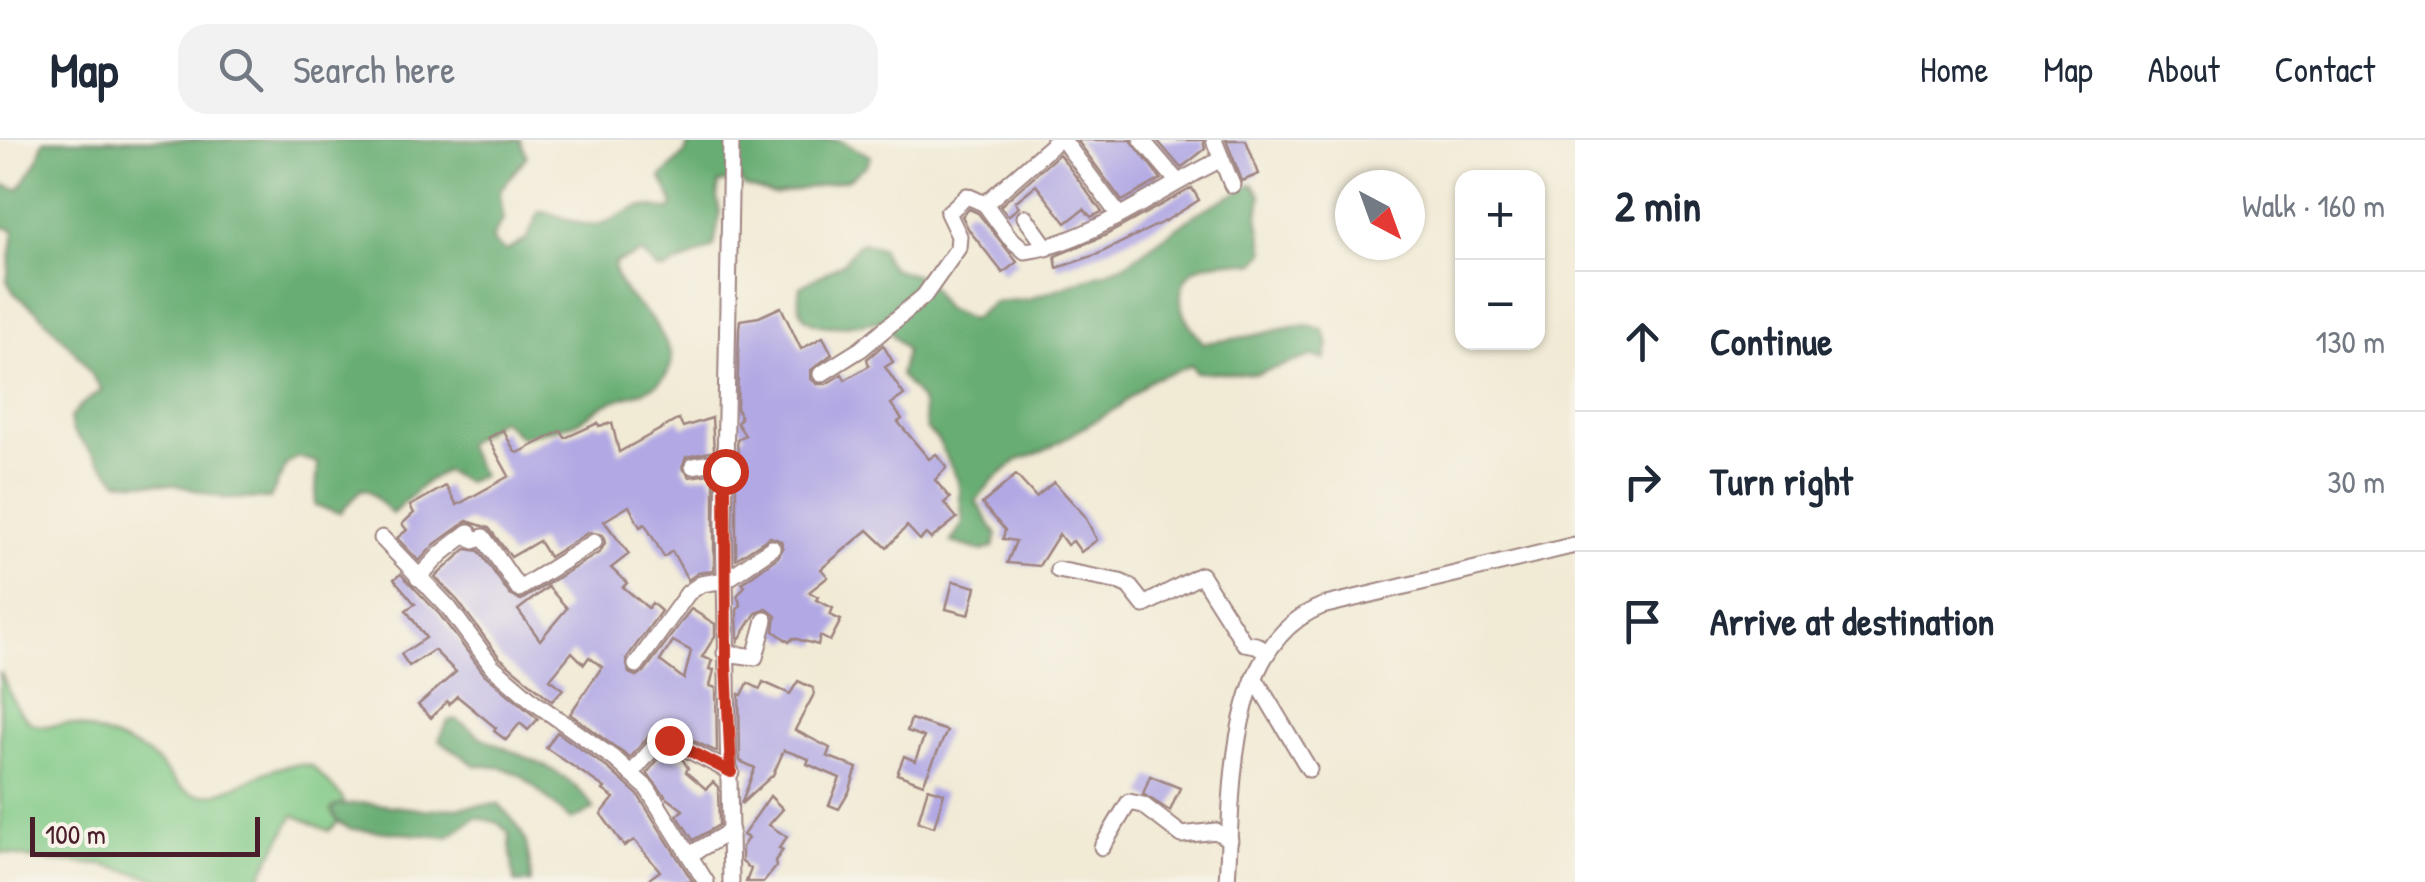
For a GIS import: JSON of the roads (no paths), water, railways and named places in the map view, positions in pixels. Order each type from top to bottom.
[{"type":"street","points":[[731,140],[725,460],[731,882]]},
{"type":"street","points":[[986,204],[1060,140],[1118,214]]},
{"type":"street","points":[[1142,140],[1176,180]]},
{"type":"street","points":[[1214,140],[1232,185]]},
{"type":"street","points":[[821,374],[861,349],[924,296],[958,248],[959,236],[948,213],[971,196],[986,204],[1020,249],[1027,252],[1046,248],[1118,214],[1220,160]]},
{"type":"street","points":[[1026,217],[1046,248]]},
{"type":"street","points":[[693,466],[725,460]]},
{"type":"street","points":[[418,578],[469,532],[474,541],[483,537],[518,589],[594,542]]},
{"type":"street","points":[[382,538],[448,608],[492,666],[631,774],[658,801],[706,882]]},
{"type":"street","points":[[1227,882],[1242,714],[1254,676],[1267,652],[1303,616],[1322,606],[1575,545]]},
{"type":"street","points":[[636,665],[688,592],[701,584],[726,580],[772,548]]},
{"type":"street","points":[[1058,570],[1120,582],[1129,586],[1144,606],[1201,575],[1244,643],[1256,644],[1267,652]]},
{"type":"street","points":[[726,653],[755,657],[765,620]]},
{"type":"street","points":[[1254,676],[1310,770]]},
{"type":"street","points":[[631,774],[638,762],[665,738],[731,772]]},
{"type":"street","points":[[1102,847],[1129,802],[1144,805],[1182,836],[1216,831],[1230,840]]},
{"type":"street","points":[[689,855],[731,831]]}]
